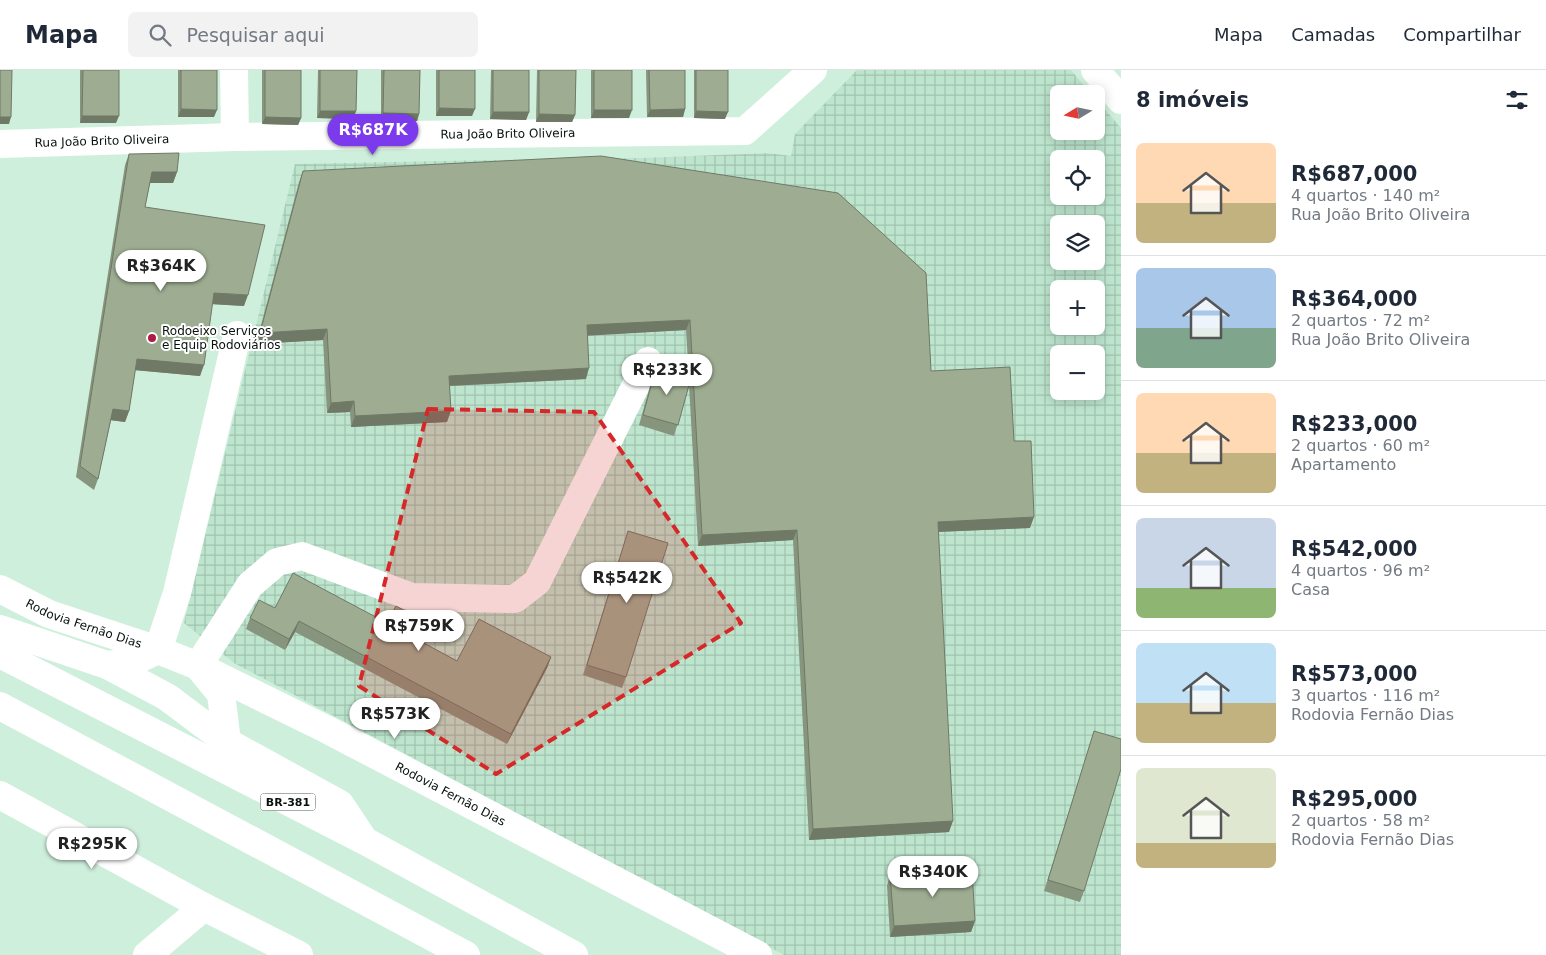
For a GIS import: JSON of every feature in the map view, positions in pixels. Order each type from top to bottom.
[{"type":"main road","points":[[234,70],[235,137]]},
{"type":"main road","name":"Rua João Brito Oliveira","points":[[0,144],[235,137],[745,131],[813,70]]},
{"type":"main road","points":[[1095,70],[1121,100]]},
{"type":"main road","points":[[107,666],[133,662],[158,650],[177,593],[237,335]]},
{"type":"main road","points":[[227,742],[221,694],[198,666],[250,585],[277,562],[302,556],[412,597],[514,599],[537,582],[648,362]]},
{"type":"main road","name":"Rodovia Fernão Dias","points":[[0,588],[48,614],[158,650],[198,666],[420,777],[758,955]]},
{"type":"main road","points":[[0,629],[107,666],[168,697],[227,742],[340,804],[365,841]]},
{"type":"main road","name":"BR-381","points":[[0,654],[365,841],[574,955]]},
{"type":"main road","points":[[0,706],[466,955]]},
{"type":"main road","points":[[0,795],[204,907],[299,955]]},
{"type":"main road","points":[[147,955],[204,907]]},
{"type":"highlighted area","points":[[428,409],[594,412],[741,623],[496,774],[359,686]]},
{"type":"shaded area","points":[[857,70],[1071,70],[1084,85],[1050,85],[1050,140],[1105,140],[1105,109],[1121,128],[1121,955],[784,955],[234,663],[184,623],[295,164],[641,158],[768,153],[791,156],[795,134]]},
{"type":"building","points":[[0,70],[12,70],[11,117],[0,117]]},
{"type":"building","points":[[83,70],[119,70],[119,116],[82,116]]},
{"type":"building","points":[[181,70],[217,70],[217,110],[181,109]]},
{"type":"building","points":[[265,70],[301,70],[301,118],[265,117]]},
{"type":"building","points":[[320,70],[357,70],[356,111],[320,111]]},
{"type":"building","points":[[384,70],[420,70],[419,114],[383,113]]},
{"type":"building","points":[[439,70],[475,70],[475,109],[439,108]]},
{"type":"building","points":[[493,70],[529,70],[529,112],[493,112]]},
{"type":"building","points":[[539,70],[576,70],[575,115],[539,114]]},
{"type":"building","points":[[594,70],[632,70],[632,110],[594,110]]},
{"type":"building","points":[[649,70],[685,70],[685,109],[650,110]]},
{"type":"building","points":[[696,70],[728,70],[728,112],[696,111]]},
{"type":"building","name":"Rodoeixo Serviços e Equip Rodoviários","points":[[179,153],[177,172],[152,172],[145,207],[265,225],[248,295],[214,293],[204,365],[137,359],[129,411],[113,409],[98,479],[80,466],[129,154]]},
{"type":"building","points":[[601,156],[838,193],[926,273],[931,371],[1010,367],[1014,441],[1031,441],[1034,517],[938,522],[953,821],[813,829],[797,530],[702,535],[690,320],[587,325],[589,368],[449,376],[451,411],[355,416],[354,401],[331,403],[327,329],[260,333],[303,171]]},
{"type":"building","points":[[656,368],[691,378],[678,425],[643,415]]},
{"type":"building","points":[[628,531],[668,543],[626,677],[587,665]]},
{"type":"building","points":[[293,573],[387,623],[396,606],[416,617],[407,634],[457,661],[479,619],[551,657],[511,734],[299,621],[289,639],[250,618],[259,600],[275,608]]},
{"type":"building","points":[[1094,731],[1121,739],[1121,769],[1084,891],[1048,880]]},
{"type":"building","points":[[972,870],[975,921],[894,926],[890,875]]},
{"type":"place","name":"Rodoeixo Serviços e Equip Rodoviários","points":[[152,338]]}]
